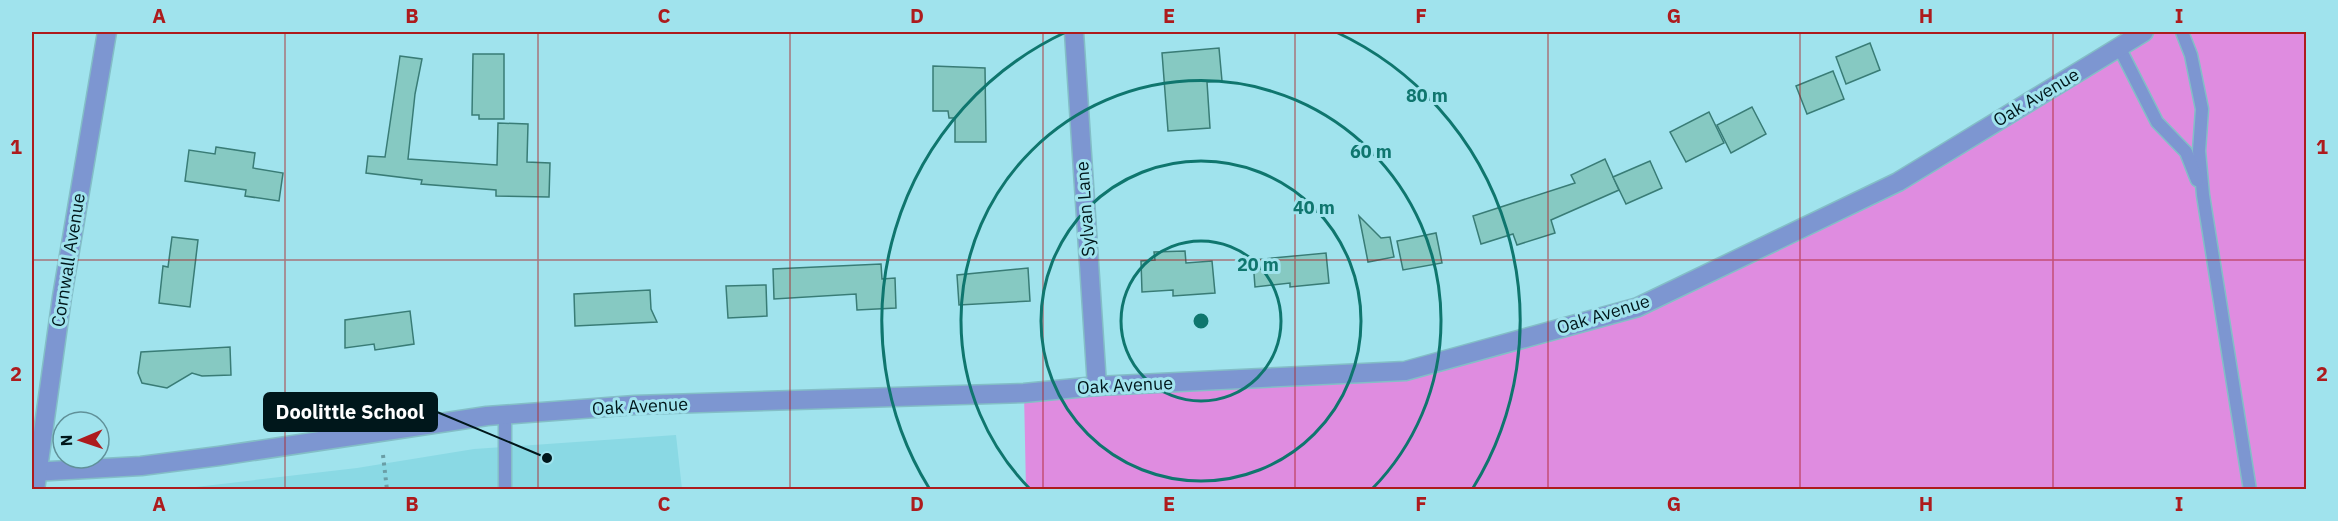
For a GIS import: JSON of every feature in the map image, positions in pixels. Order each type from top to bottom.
[{"type":"street","name":"Cornwall Avenue","points":[[35,478],[62,297],[107,32]]},
{"type":"street","name":"Sylvan Lane","points":[[1074,32],[1097,386]]},
{"type":"street","name":"Oak Avenue","points":[[35,478],[219,456],[505,414],[635,405],[1024,393],[1097,386],[1405,371],[1638,307],[1898,182],[2144,32]]},
{"type":"lane","points":[[2182,32],[2191,55],[2202,109],[2199,150],[2203,195],[2250,489]]},
{"type":"lane","points":[[2119,46],[2157,122],[2186,152],[2203,195]]},
{"type":"lane","points":[[505,414],[506,489]]},
{"type":"path","points":[[383,455],[387,489]]},
{"type":"shaded area","points":[[2144,32],[2306,32],[2306,489],[1026,489],[1024,393],[1405,371],[1638,307],[1898,182]]},
{"type":"shaded area","points":[[676,435],[682,489],[170,490],[357,468],[474,449]]},
{"type":"building","points":[[1870,43],[1880,70],[1846,84],[1836,57]]},
{"type":"building","points":[[1219,48],[1222,81],[1207,82],[1210,128],[1168,131],[1162,53]]},
{"type":"building","points":[[473,54],[504,54],[504,119],[479,119],[479,115],[472,115]]},
{"type":"building","points":[[400,56],[422,59],[415,94],[408,159],[497,165],[498,123],[528,124],[527,162],[550,163],[549,197],[496,196],[496,190],[421,184],[422,180],[366,173],[368,156],[385,157]]},
{"type":"building","points":[[933,66],[985,68],[986,142],[955,142],[955,118],[949,118],[948,111],[933,111]]},
{"type":"building","points":[[1833,71],[1844,99],[1807,114],[1796,86]]},
{"type":"building","points":[[1752,107],[1766,134],[1731,153],[1717,125]]},
{"type":"building","points":[[1709,112],[1724,143],[1686,162],[1670,132]]},
{"type":"building","points":[[216,147],[255,153],[253,168],[283,173],[279,201],[245,196],[246,190],[185,181],[189,150],[215,154]]},
{"type":"building","points":[[1605,159],[1619,190],[1551,220],[1555,233],[1517,245],[1513,234],[1481,244],[1473,216],[1575,183],[1571,175]]},
{"type":"building","points":[[1650,161],[1662,188],[1626,204],[1613,177]]},
{"type":"building","points":[[1359,216],[1381,238],[1390,237],[1394,257],[1368,262]]},
{"type":"building","points":[[1436,233],[1442,263],[1403,270],[1397,241]]},
{"type":"building","points":[[172,237],[198,240],[190,307],[159,303],[163,266],[168,267]]},
{"type":"building","points":[[1185,251],[1186,263],[1212,261],[1215,293],[1173,296],[1173,290],[1142,292],[1141,261],[1155,260],[1154,252]]},
{"type":"building","points":[[1326,253],[1329,283],[1290,287],[1290,283],[1255,287],[1253,260]]},
{"type":"building","points":[[881,264],[882,279],[895,278],[896,308],[857,310],[856,294],[774,299],[773,269]]},
{"type":"building","points":[[1028,268],[1030,301],[959,305],[957,275]]},
{"type":"building","points":[[766,285],[767,316],[728,318],[726,286]]},
{"type":"building","points":[[650,290],[651,309],[657,322],[575,326],[574,294]]},
{"type":"building","points":[[410,311],[414,344],[375,350],[374,344],[345,348],[345,320]]},
{"type":"building","points":[[230,347],[231,375],[202,376],[192,373],[167,388],[142,383],[138,373],[141,352]]},
{"type":"place","name":"Doolittle School","points":[[547,458]]}]
